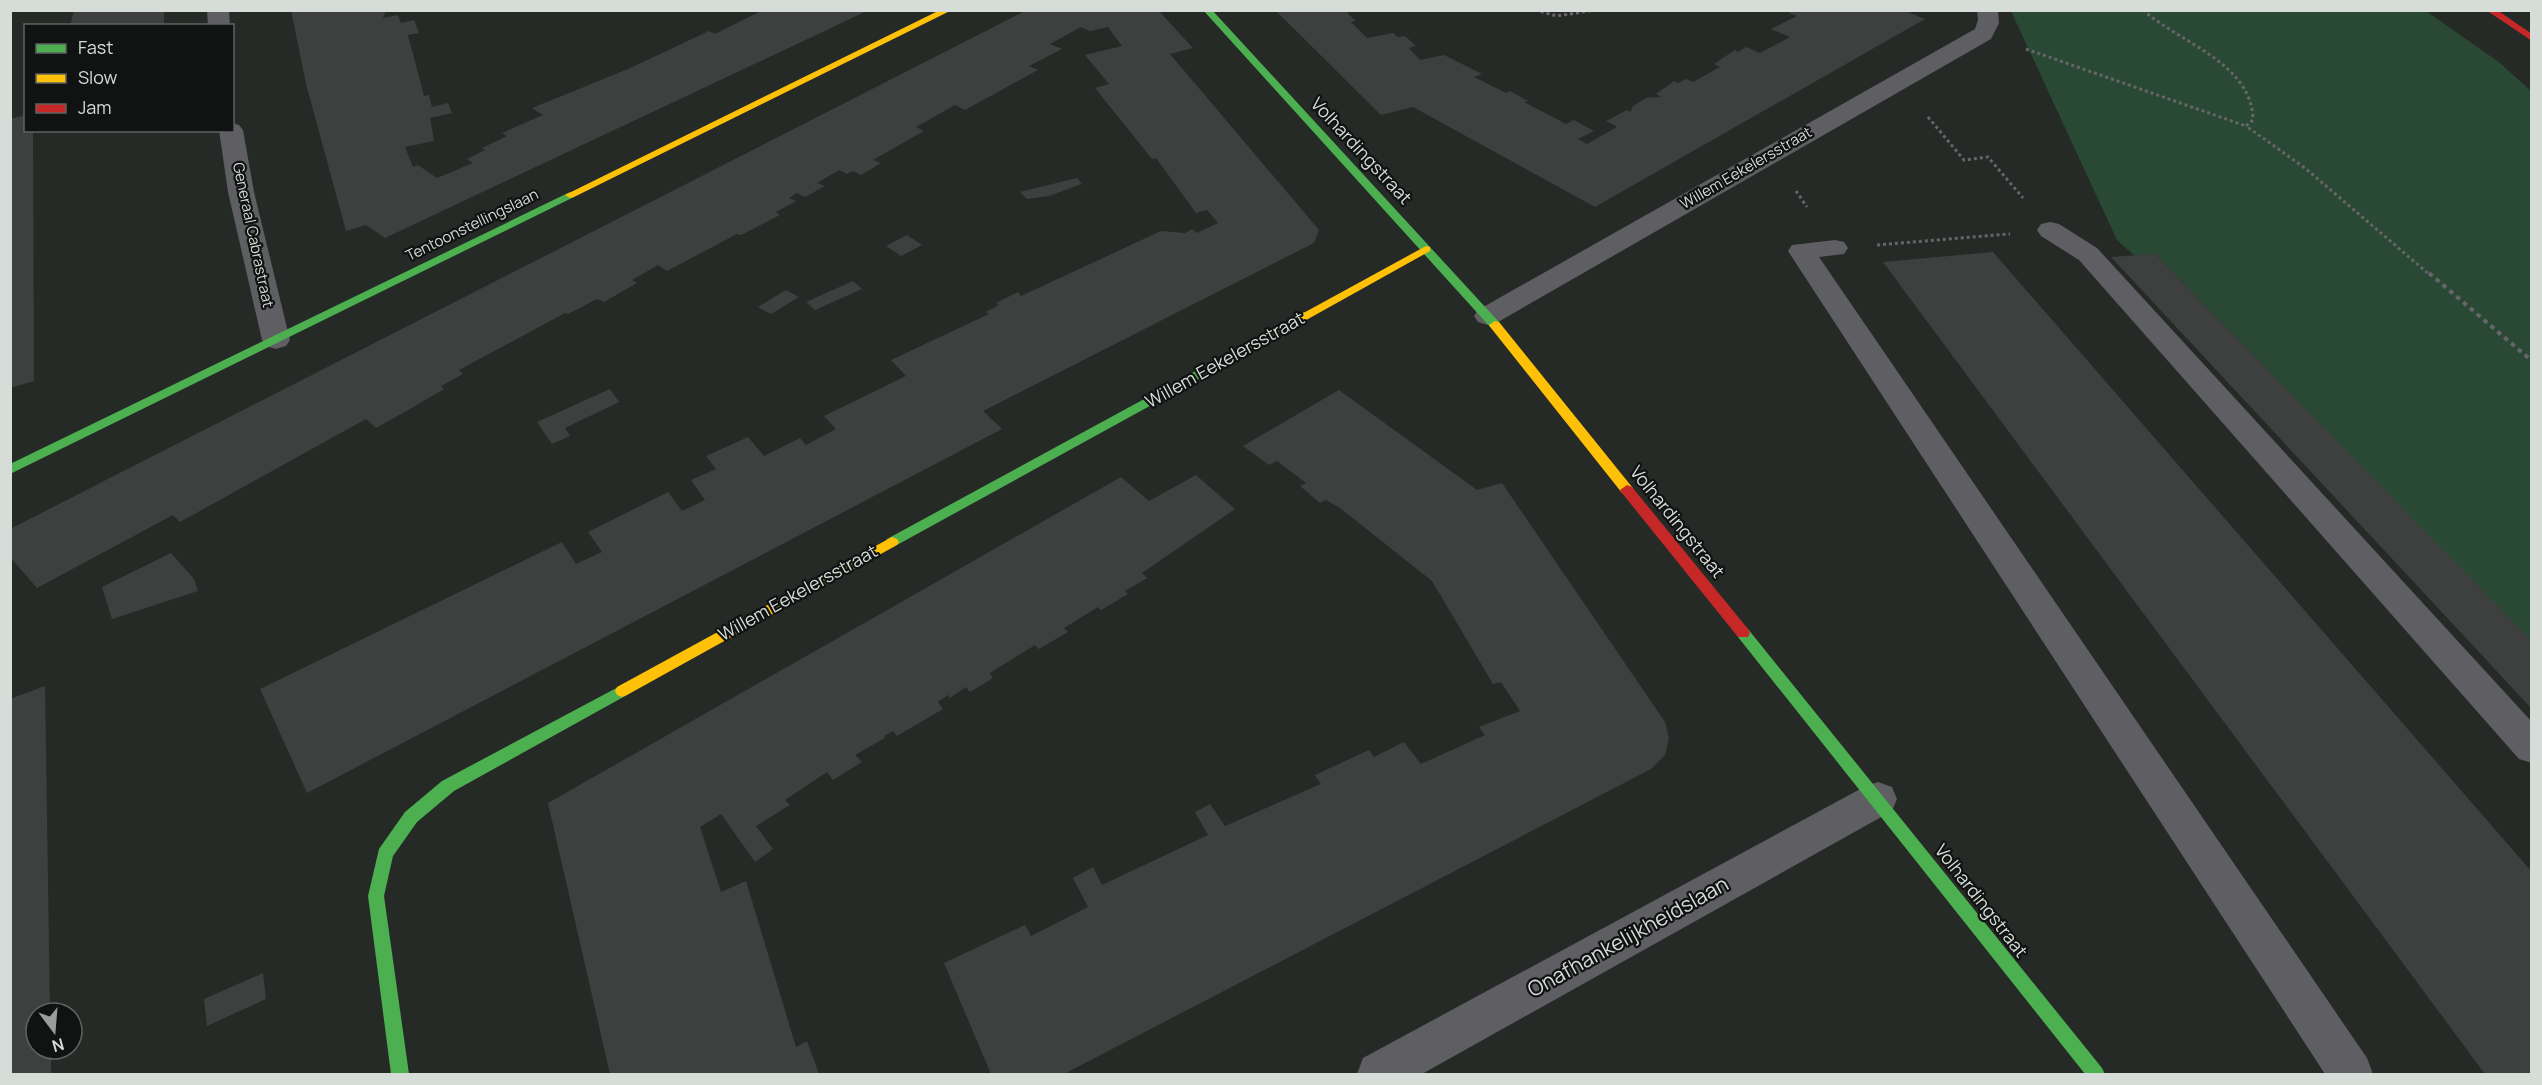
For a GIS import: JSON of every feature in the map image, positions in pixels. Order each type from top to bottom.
[{"type":"street","name":"Tentoonstellingslaan","points":[[10,470],[948,10]]},
{"type":"street","name":"Volhardingstraat","points":[[1207,10],[1488,316],[1878,799],[2096,1074]]},
{"type":"street","points":[[2490,10],[2532,38]]},
{"type":"street","name":"Willem Eekelersstraat","points":[[1488,316],[1898,82],[1985,22]]},
{"type":"street","name":"Generaal Cabrastraat","points":[[231,132],[241,192],[276,340]]},
{"type":"street","points":[[2050,230],[2088,254],[2532,748]]},
{"type":"street","points":[[1835,248],[1800,251],[2351,1074]]},
{"type":"street","name":"Willem Eekelersstraat","points":[[400,1074],[376,896],[385,854],[411,817],[448,786],[1426,249]]},
{"type":"street","name":"Onafhankelijkheidslaan","points":[[1379,1074],[1878,799]]},
{"type":"path","points":[[1535,10],[1550,16],[1566,16],[1595,10]]},
{"type":"path","points":[[2143,10],[2184,42],[2220,63],[2246,87],[2253,106],[2253,120],[2246,126]]},
{"type":"path","points":[[1985,22],[2246,126],[2305,168],[2532,361]]},
{"type":"path","points":[[1898,82],[1964,159],[1988,157],[2050,230]]},
{"type":"path","points":[[1770,154],[1835,248],[2050,230]]},
{"type":"green space","points":[[2011,11],[2426,11],[2500,63],[2531,91],[2531,641],[2155,254],[2135,256],[2117,240]]},
{"type":"building","points":[[74,10],[164,10],[164,24],[70,24]]},
{"type":"building","points":[[291,10],[386,10],[383,18],[398,15],[401,23],[414,20],[419,33],[408,35],[424,96],[429,95],[432,107],[448,103],[452,113],[430,118],[434,141],[405,147],[413,167],[418,165],[437,178],[473,163],[467,159],[485,150],[482,148],[507,136],[502,133],[543,115],[532,108],[628,69],[709,31],[715,34],[763,10],[869,10],[385,238],[366,225],[346,231],[306,84]]},
{"type":"building","points":[[1027,10],[1158,10],[1193,48],[1170,54],[1319,230],[1314,243],[983,411],[1002,429],[307,793],[260,689],[562,542],[576,564],[602,552],[588,532],[668,492],[682,511],[705,500],[691,480],[716,469],[706,456],[748,437],[764,456],[800,438],[806,445],[836,429],[824,416],[906,376],[891,360],[989,314],[986,312],[999,305],[996,303],[1018,292],[1021,296],[1161,231],[1185,233],[1192,229],[1197,233],[1218,223],[1207,210],[1196,213],[1156,158],[1152,159],[1095,88],[1109,84],[1085,55],[1122,46],[1108,27],[1090,31],[1081,27],[1050,44],[1062,49],[1029,66],[1038,70],[965,110],[955,105],[916,127],[924,131],[873,160],[881,163],[861,175],[853,171],[847,174],[839,170],[817,183],[825,186],[805,197],[797,193],[789,198],[796,201],[776,212],[780,215],[741,235],[737,234],[667,271],[658,265],[632,280],[637,283],[604,302],[597,299],[568,314],[565,313],[459,370],[463,374],[441,386],[444,389],[376,428],[366,419],[180,522],[173,515],[37,588],[10,557],[10,529]]},
{"type":"building","points":[[1275,10],[1352,10],[1347,13],[1356,21],[1351,22],[1367,38],[1393,33],[1398,37],[1405,36],[1416,46],[1409,48],[1420,60],[1444,55],[1482,74],[1474,77],[1506,93],[1510,91],[1528,101],[1524,102],[1566,124],[1574,120],[1594,131],[1578,139],[1587,144],[1617,127],[1606,121],[1627,110],[1630,112],[1633,106],[1646,98],[1661,97],[1656,94],[1674,81],[1678,83],[1686,79],[1693,82],[1720,67],[1714,64],[1735,50],[1738,52],[1746,47],[1760,53],[1790,37],[1771,29],[1797,16],[1789,13],[1792,10],[1903,10],[1925,19],[1595,207],[1413,107],[1381,115]]},
{"type":"building","points":[[24,116],[24,132],[33,132],[34,381],[10,388],[10,119]]},
{"type":"building","points":[[1077,178],[1082,184],[1049,196],[1027,199],[1020,192]]},
{"type":"building","points":[[907,235],[922,245],[901,256],[886,246]]},
{"type":"building","points":[[1993,252],[2532,872],[2532,1074],[2485,1074],[1883,262]]},
{"type":"building","points":[[2155,254],[2532,641],[2532,709],[2111,257]]},
{"type":"building","points":[[853,281],[862,289],[815,310],[806,302]]},
{"type":"building","points":[[786,290],[799,297],[771,314],[758,307]]},
{"type":"building","points":[[610,389],[619,402],[565,428],[570,436],[552,444],[537,422]]},
{"type":"building","points":[[1339,390],[1477,490],[1502,483],[1665,722],[1669,738],[1665,755],[1651,769],[1064,1074],[991,1074],[944,963],[1025,925],[1031,936],[1088,907],[1073,878],[1093,867],[1102,885],[1208,835],[1195,812],[1210,804],[1225,826],[1321,784],[1315,775],[1369,750],[1374,757],[1404,742],[1421,764],[1485,735],[1479,727],[1520,711],[1501,682],[1493,684],[1432,581],[1340,508],[1326,500],[1320,503],[1300,486],[1306,483],[1277,461],[1269,465],[1243,446]]},
{"type":"building","points":[[1196,475],[1235,509],[1142,573],[1147,578],[1125,591],[1128,594],[1101,610],[1098,607],[1064,628],[1068,632],[1039,649],[1035,645],[990,673],[993,678],[970,692],[966,687],[950,698],[948,695],[938,702],[943,709],[897,736],[893,731],[884,736],[885,738],[855,755],[862,762],[833,780],[827,772],[785,800],[790,805],[756,826],[773,849],[755,862],[721,814],[700,827],[721,892],[746,881],[796,1047],[807,1041],[819,1074],[610,1074],[548,803],[1121,477],[1149,501]]},
{"type":"building","points":[[171,553],[194,579],[198,591],[112,619],[102,587]]},
{"type":"building","points":[[45,686],[50,1001],[24,1001],[24,1061],[51,1061],[51,1074],[10,1074],[10,699]]},
{"type":"building","points":[[263,973],[266,999],[207,1026],[204,999]]},
{"type":"traffic: fast","points":[[1207,10],[1495,325]]},
{"type":"traffic: fast","points":[[10,470],[570,195]]},
{"type":"traffic: fast","points":[[892,542],[1304,316]]},
{"type":"traffic: fast","points":[[1743,633],[2096,1074]]},
{"type":"traffic: fast","points":[[400,1074],[376,896],[385,854],[411,817],[448,786],[622,691]]},
{"type":"traffic: slow","points":[[570,195],[948,10]]},
{"type":"traffic: slow","points":[[1304,316],[1426,249]]},
{"type":"traffic: slow","points":[[1495,325],[1627,490]]},
{"type":"traffic: slow","points":[[622,691],[892,542]]},
{"type":"traffic: jam","points":[[2490,10],[2532,38]]},
{"type":"traffic: jam","points":[[1627,490],[1743,633]]}]
